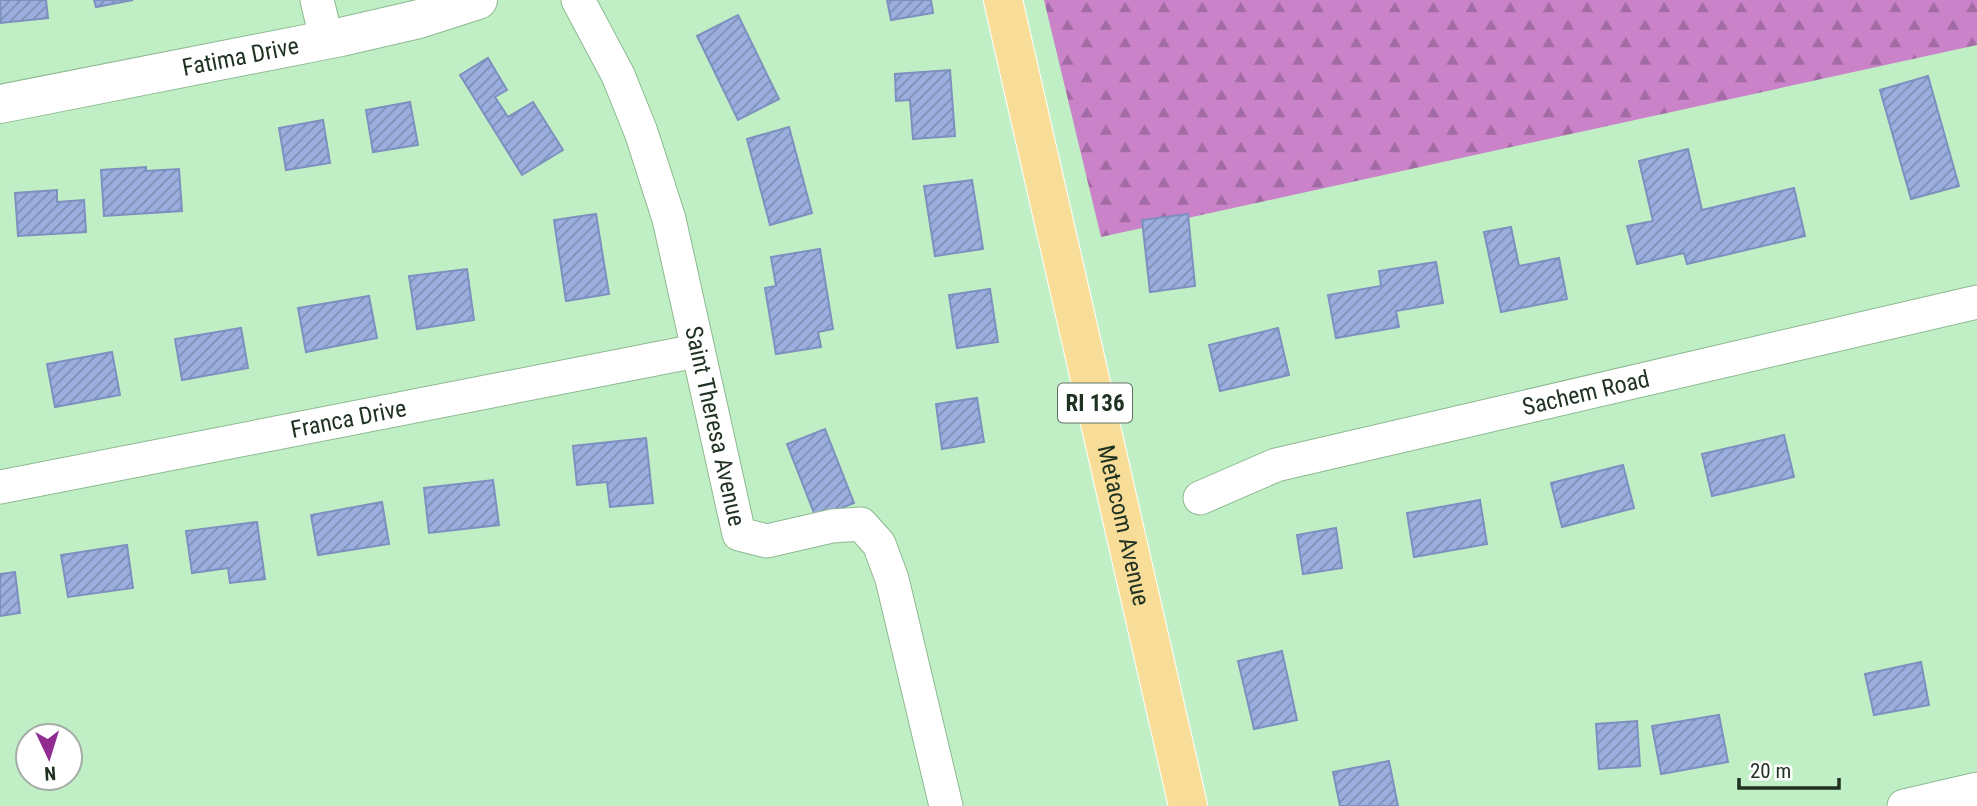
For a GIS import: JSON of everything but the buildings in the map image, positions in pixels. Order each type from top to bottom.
[{"type":"main road","name":"Metacom Avenue","points":[[1003,0],[1188,806]]},
{"type":"street","points":[[317,0],[326,38]]},
{"type":"street","name":"Fatima Drive","points":[[0,104],[419,19],[478,0]]},
{"type":"street","name":"Saint Theresa Avenue","points":[[578,0],[618,75],[641,132],[669,219],[696,351],[739,534],[767,541],[832,526],[861,524],[879,544],[892,579],[946,806]]},
{"type":"street","name":"Sachem Road","points":[[1200,498],[1276,466],[1977,302]]},
{"type":"street","name":"Franca Drive","points":[[0,487],[696,351]]},
{"type":"street","points":[[1905,806],[1977,789]]},
{"type":"green space","points":[[1044,0],[1977,0],[1977,45],[1101,237]]}]
